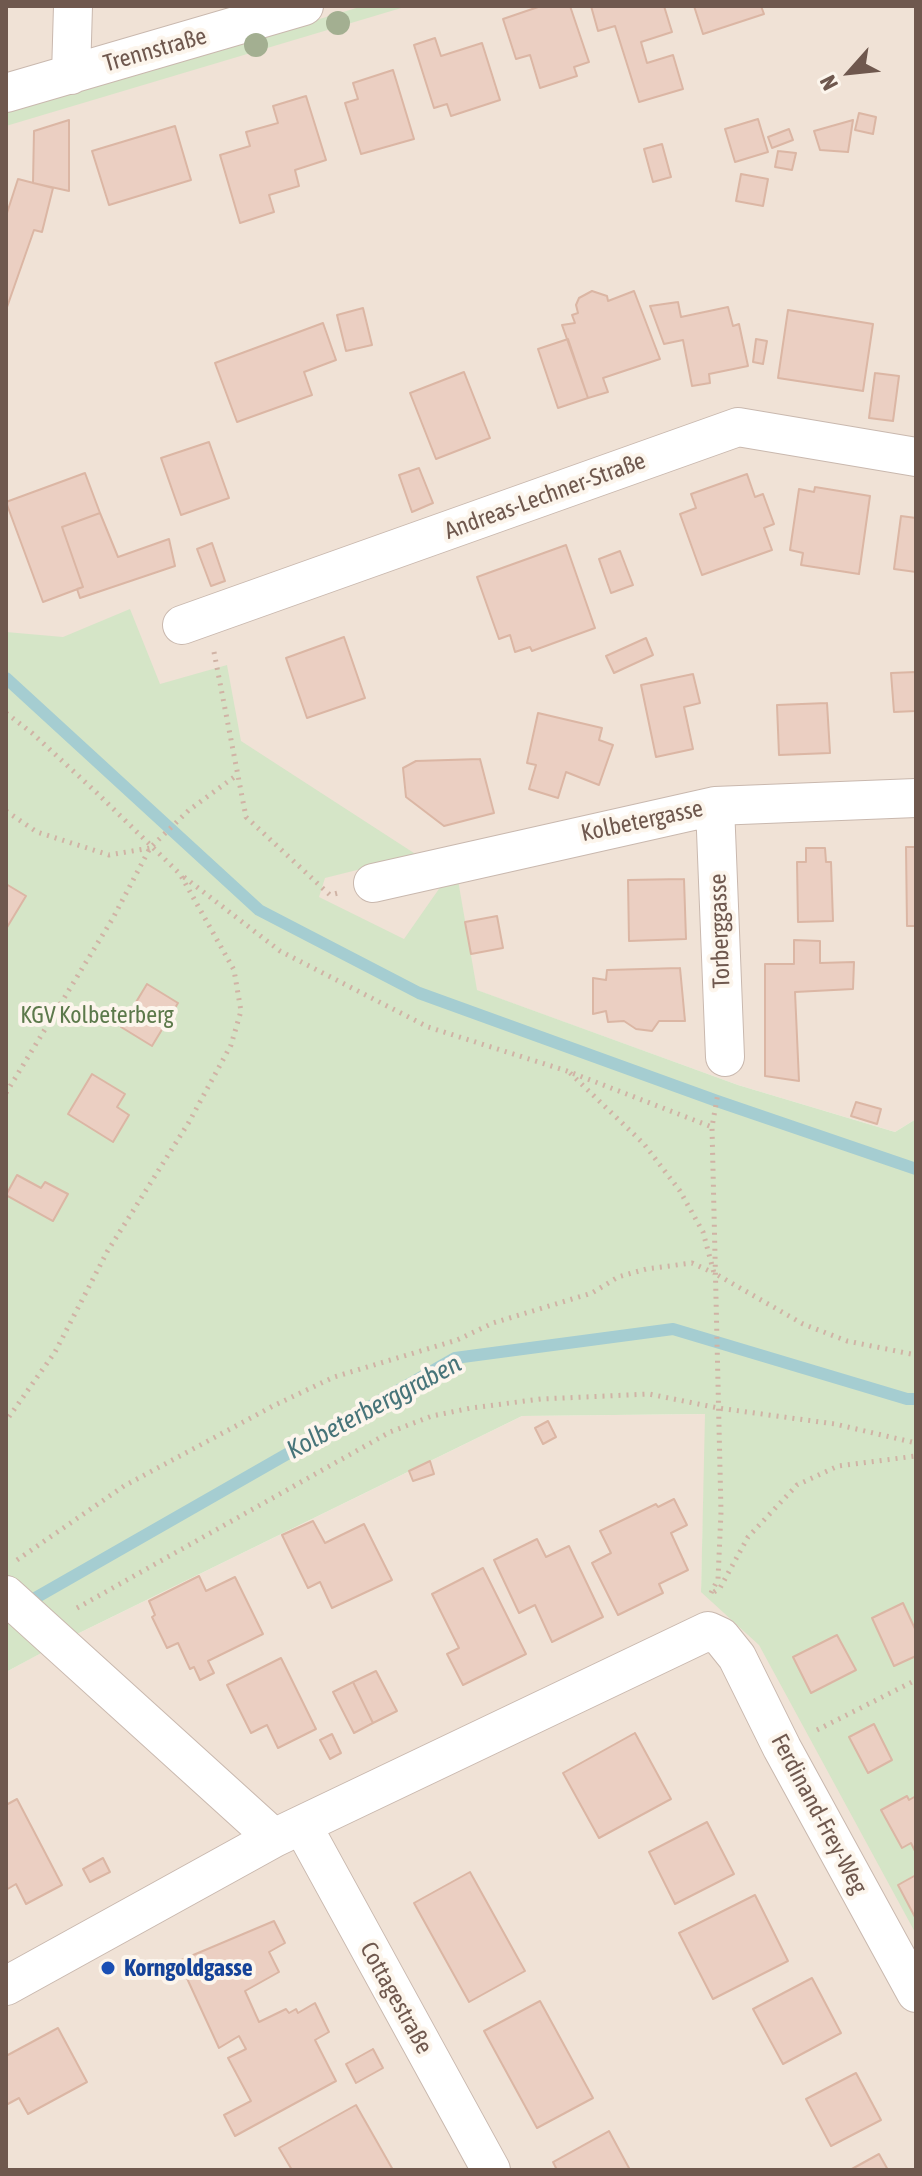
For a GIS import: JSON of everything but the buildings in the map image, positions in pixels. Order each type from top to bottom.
[{"type":"street","points":[[71,75],[73,6]]},
{"type":"street","name":"Trennstraße","points":[[6,93],[304,6]]},
{"type":"street","name":"Andreas-Lechner-Straße","points":[[195,620],[738,427],[916,457]]},
{"type":"street","name":"Kolbetergasse","points":[[373,883],[715,806],[916,798]]},
{"type":"street","name":"Torberggasse","points":[[715,806],[725,1057]]},
{"type":"street","name":"Cottagestraße","points":[[6,1595],[41,1628],[288,1832],[491,2170]]},
{"type":"street","name":"Ferdinand-Frey-Weg","points":[[288,1832],[708,1631],[721,1637],[737,1657],[782,1748],[916,1993]]},
{"type":"street","points":[[6,1986],[288,1832]]},
{"type":"path","points":[[195,620],[246,817],[330,895],[373,883]]},
{"type":"path","points":[[6,713],[97,793],[150,848],[280,951],[428,1027],[567,1071],[712,1127]]},
{"type":"path","points":[[6,1093],[113,918],[150,848],[189,810],[237,775]]},
{"type":"path","points":[[6,811],[37,832],[109,855],[150,848]]},
{"type":"path","points":[[6,1421],[55,1352],[107,1252],[189,1122],[231,1045],[241,1011],[234,970],[180,874]]},
{"type":"path","points":[[725,1057],[712,1127],[721,1512],[718,1579],[710,1595],[720,1588],[748,1537],[797,1485],[838,1466],[916,1456]]},
{"type":"path","points":[[567,1071],[644,1144],[680,1191],[703,1232],[714,1273]]},
{"type":"path","points":[[6,1567],[124,1486],[261,1412],[334,1377],[457,1340],[493,1323],[592,1293],[618,1277],[646,1269],[692,1263],[803,1324],[847,1341],[916,1355]]},
{"type":"path","points":[[41,1628],[390,1432],[432,1416],[541,1399],[649,1394],[718,1408],[835,1424],[916,1443]]},
{"type":"path","points":[[782,1748],[916,1680]]},
{"type":"shaded area","points":[[6,6],[916,6],[916,1119],[895,1132],[738,1085],[476,990],[309,910],[6,658]]},
{"type":"shaded area","points":[[706,1414],[701,1592],[916,1569],[916,2170],[6,2170],[6,1672],[41,1653],[6,1573],[73,1636],[522,1416]]},
{"type":"green space","points":[[363,6],[408,6],[6,126],[6,113]]},
{"type":"green space","name":"KGV Kolbeterberg","points":[[130,609],[160,684],[227,665],[241,741],[417,855],[325,878],[319,897],[404,939],[441,886],[458,880],[477,990],[738,1085],[895,1132],[916,1119],[916,1934],[759,1645],[701,1592],[705,1414],[522,1416],[73,1636],[6,1672],[6,632],[63,637]]},
{"type":"waterway","points":[[6,678],[259,910],[419,993],[916,1169]]},
{"type":"waterway","name":"Kolbeterberggraben","points":[[23,1605],[455,1358],[673,1329],[907,1399],[916,1399]]},
{"type":"place","name":"Korngoldgasse","points":[[108,1968]]}]
